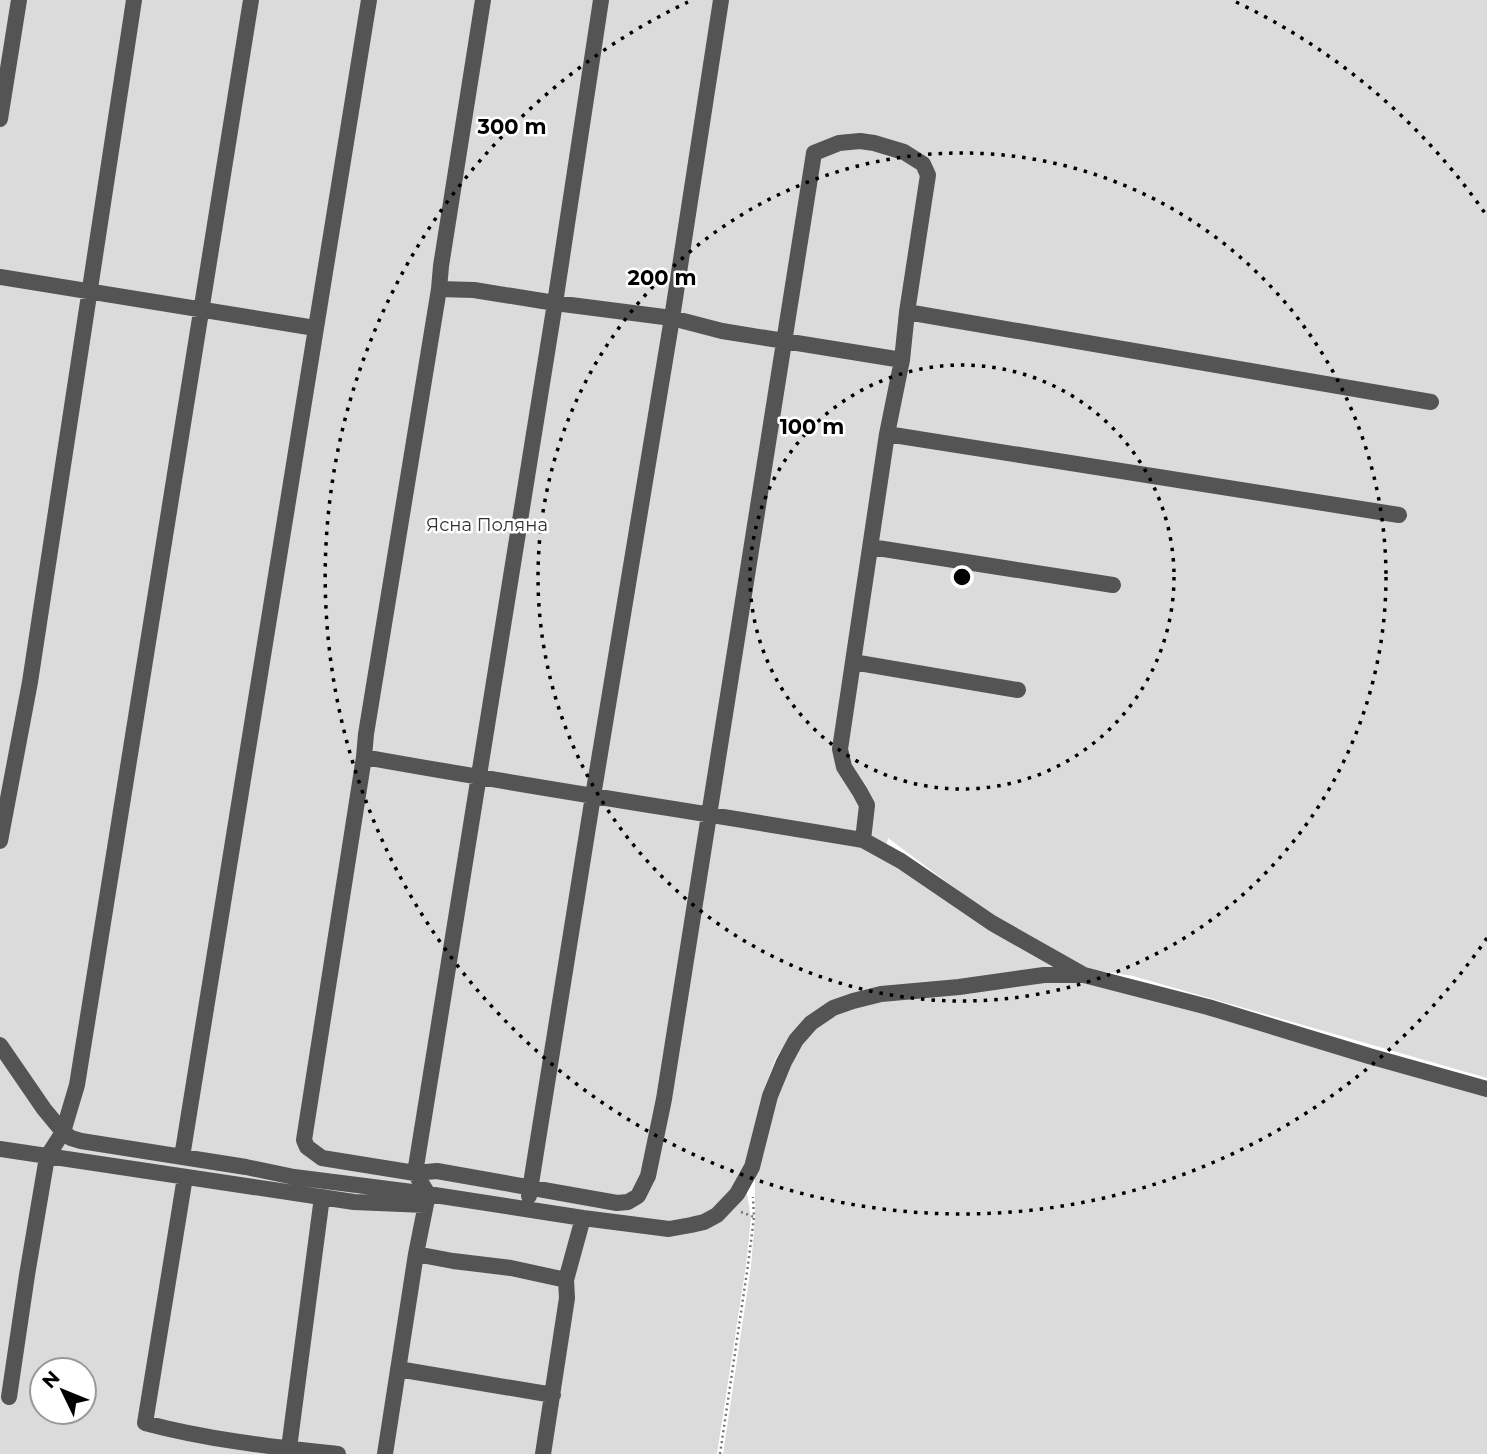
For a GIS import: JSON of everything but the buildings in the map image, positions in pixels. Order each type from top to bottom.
[{"type":"street","points":[[0,118],[19,0]]},
{"type":"street","points":[[0,841],[30,682],[134,0]]},
{"type":"street","points":[[9,1397],[47,1157],[63,1132],[77,1085],[251,0]]},
{"type":"street","points":[[182,1157],[369,0]]},
{"type":"street","points":[[483,0],[439,289],[368,720],[304,1140],[307,1147],[323,1158],[415,1173],[437,1171],[617,1203],[628,1202],[638,1196],[648,1176],[664,1099],[814,153],[839,143],[860,141],[904,152],[923,164],[928,175],[902,360],[887,434],[840,749],[844,767],[867,805],[863,840]]},
{"type":"street","points":[[386,1454],[426,1199],[415,1173],[601,0]]},
{"type":"street","points":[[527,1209],[721,0]]},
{"type":"street","points":[[0,277],[316,328]]},
{"type":"street","points":[[439,289],[474,290],[672,318],[722,331],[902,360]]},
{"type":"street","points":[[907,312],[1432,402]]},
{"type":"street","points":[[887,434],[1399,515]]},
{"type":"street","points":[[871,547],[1113,585]]},
{"type":"street","points":[[853,662],[1018,690]]},
{"type":"street","points":[[364,757],[863,840],[901,860],[992,923],[1084,975]]},
{"type":"street","points":[[0,1045],[63,1132],[81,1141],[426,1199],[669,1228],[704,1222],[724,1209],[737,1194],[751,1167],[770,1096],[784,1062],[796,1040],[811,1023],[833,1008],[881,994],[1044,975],[1084,975],[1208,1007],[1487,1089]]},
{"type":"street","points":[[0,1149],[354,1202],[426,1199]]},
{"type":"street","points":[[185,1177],[145,1423],[232,1447],[289,1448],[338,1454]]},
{"type":"street","points":[[289,1448],[323,1197]]},
{"type":"street","points":[[543,1454],[567,1298],[566,1280],[583,1218]]},
{"type":"street","points":[[416,1254],[511,1268],[566,1280]]},
{"type":"street","points":[[398,1369],[553,1395]]},
{"type":"path","points":[[720,1454],[754,1217],[752,1192]]},
{"type":"green space","name":"Ясна Поляна","points":[[0,0],[1487,0],[1487,1078],[1133,976],[1088,969],[1017,931],[888,838],[884,858],[1055,966],[880,991],[790,1037],[776,1058],[762,1095],[743,1169],[751,1218],[717,1454],[0,1454]]},
{"type":"green space","points":[[1082,980],[1131,989],[1487,1096],[1487,1454],[723,1454],[751,1266],[755,1167],[788,1065],[814,1027],[835,1013],[880,1001],[1013,985]]}]
